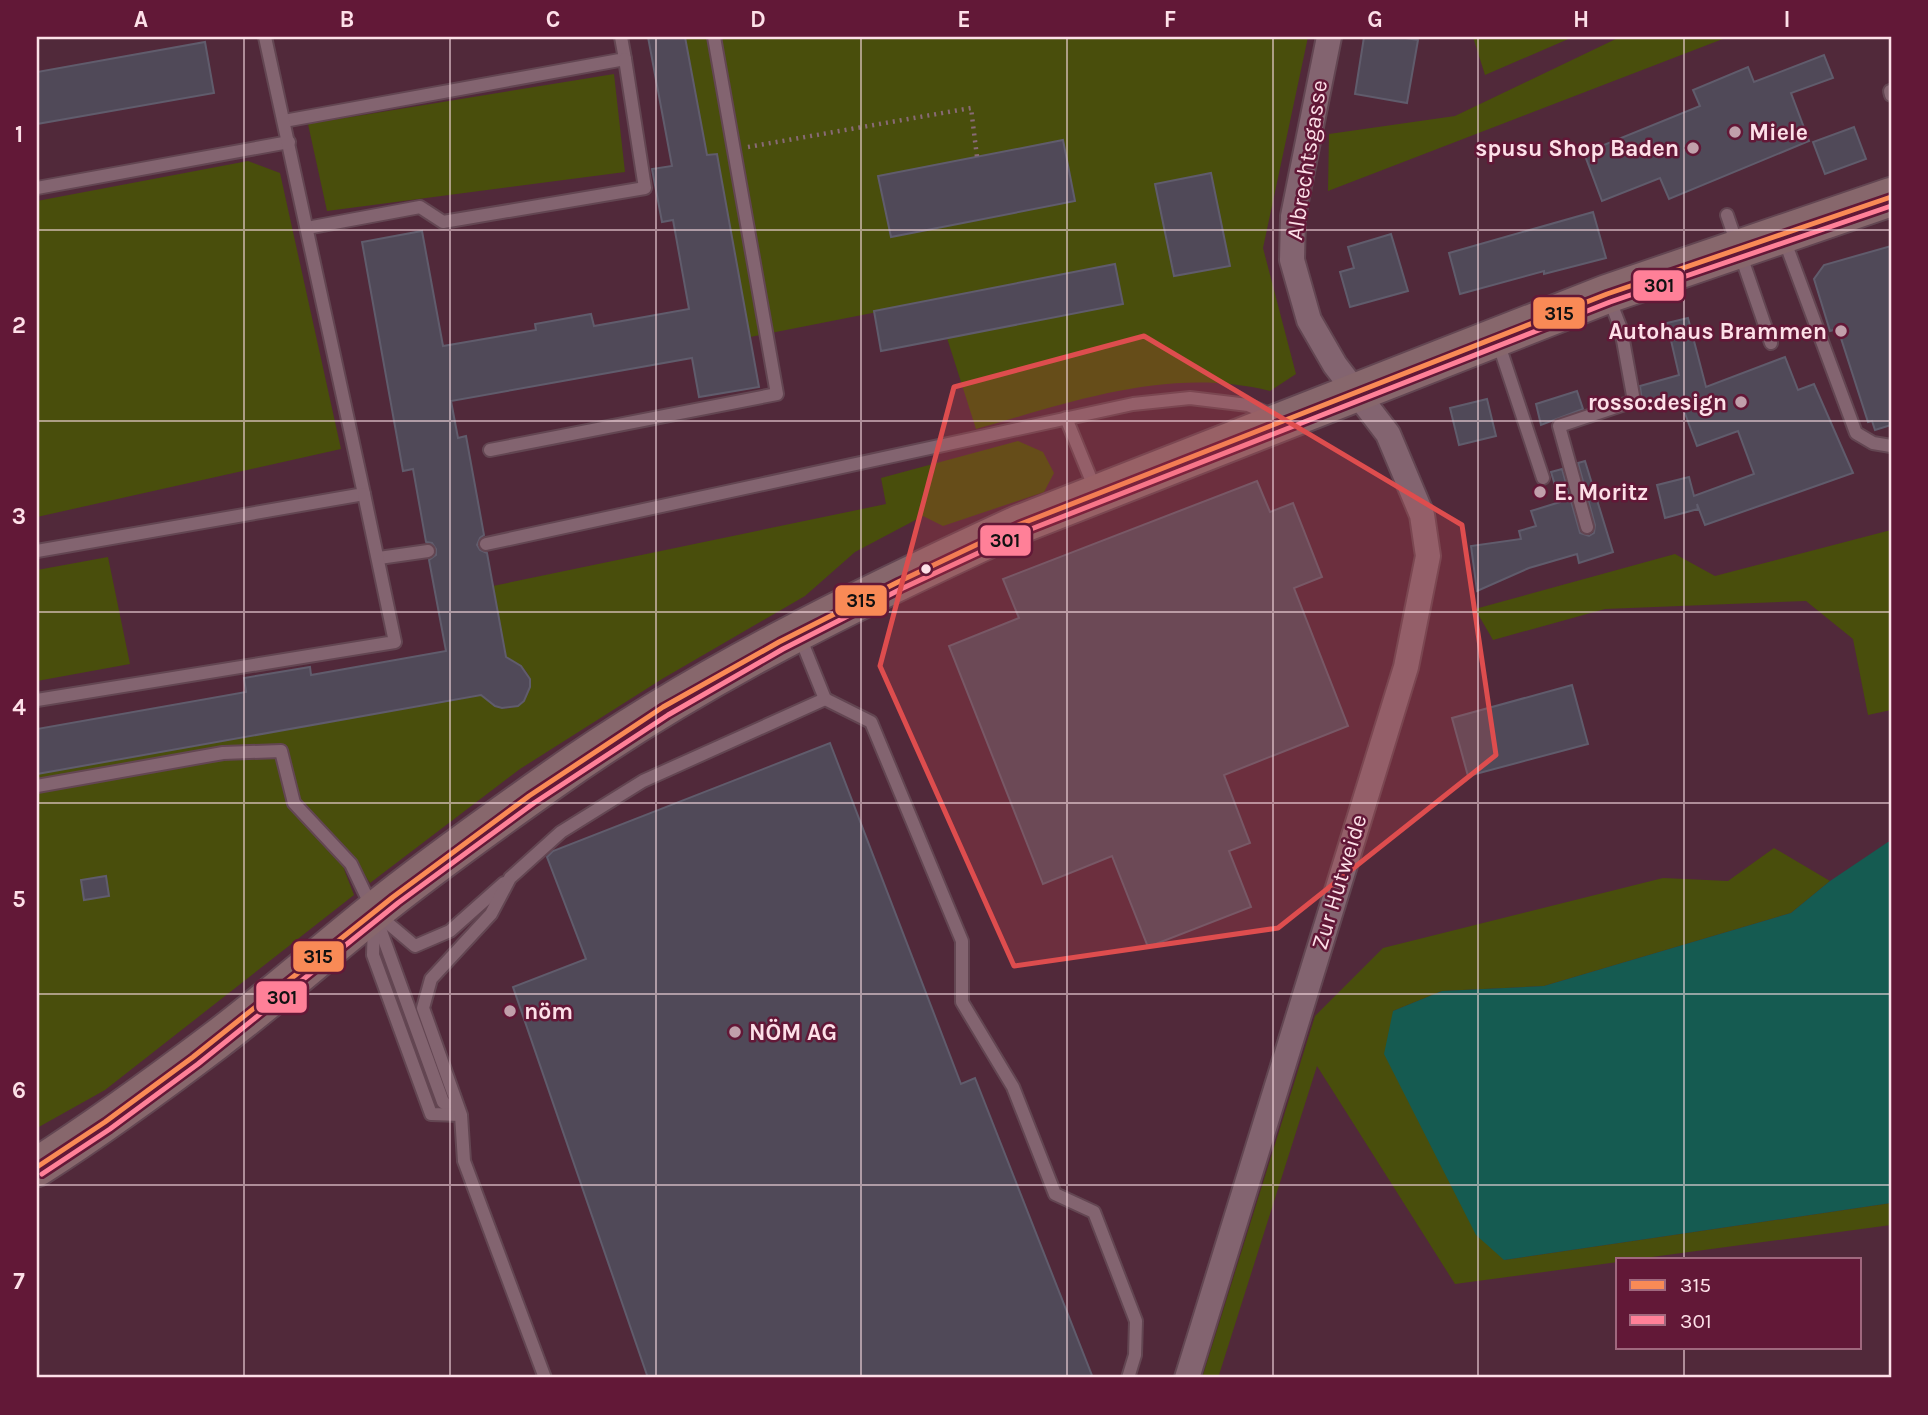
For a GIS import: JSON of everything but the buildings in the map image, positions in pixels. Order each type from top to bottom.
[{"type":"main road","points":[[37,1167],[105,1123],[217,1040],[374,912],[553,779],[677,699],[798,631],[995,536],[1607,294],[1733,231],[1782,233],[1891,197]]},
{"type":"street","name":"Albrechtsgasse","points":[[1329,37],[1293,216],[1292,260],[1310,320],[1335,365],[1357,393]]},
{"type":"street","name":"Zur Hutweide","points":[[1187,1378],[1406,667],[1428,556],[1422,515],[1388,434],[1357,393]]},
{"type":"lane","points":[[37,700],[395,642],[265,37]]},
{"type":"lane","points":[[307,228],[419,207],[443,222],[645,188],[621,37]]},
{"type":"lane","points":[[490,450],[777,394],[714,37]]},
{"type":"lane","points":[[284,121],[625,59]]},
{"type":"lane","points":[[37,188],[289,142]]},
{"type":"lane","points":[[1733,231],[1771,343]]},
{"type":"lane","points":[[1782,233],[1856,433],[1873,443],[1891,446]]},
{"type":"lane","points":[[1587,527],[1559,426],[1634,401],[1620,329],[1607,294]]},
{"type":"lane","points":[[1497,338],[1542,478]]},
{"type":"lane","points":[[486,544],[1133,404],[1190,398],[1248,405],[1282,421]]},
{"type":"lane","points":[[1066,418],[1097,495]]},
{"type":"lane","points":[[37,551],[364,494]]},
{"type":"lane","points":[[379,558],[428,551]]},
{"type":"lane","points":[[798,631],[825,699],[871,722],[962,941],[962,1002],[1013,1087],[1055,1194],[1094,1212],[1136,1321],[1135,1355],[1128,1378]]},
{"type":"lane","points":[[37,786],[223,753],[281,751],[293,803],[351,864],[374,912],[415,946],[450,930],[561,832],[643,781],[825,699]]},
{"type":"lane","points":[[510,878],[491,914],[431,979],[423,1008],[461,1115],[464,1161],[545,1378]]},
{"type":"lane","points":[[374,912],[373,955],[431,1114],[461,1115]]},
{"type":"path","points":[[734,149],[971,108],[977,157]]},
{"type":"highlighted area","points":[[1144,336],[1462,525],[1496,755],[1278,928],[1014,966],[880,666],[954,387]]},
{"type":"shaded area","points":[[685,37],[1308,37],[1263,248],[1296,374],[1270,391],[1232,384],[1195,383],[1121,390],[976,429],[947,338],[1123,303],[1115,265],[750,337],[717,154],[707,155]]},
{"type":"shaded area","points":[[1473,37],[1573,37],[1485,75]]},
{"type":"shaded area","points":[[1620,37],[1728,37],[1328,191],[1329,134],[1455,116]]},
{"type":"shaded area","points":[[614,74],[625,172],[327,211],[308,124]]},
{"type":"shaded area","points":[[248,161],[280,173],[341,449],[37,517],[37,201]]},
{"type":"shaded area","points":[[1018,441],[1043,452],[1054,473],[1044,492],[943,526],[923,516],[855,552],[805,596],[662,679],[520,769],[370,883],[355,860],[344,869],[354,895],[105,1090],[37,1128],[37,774],[484,695],[496,706],[508,709],[518,705],[526,697],[530,687],[529,676],[522,667],[507,660],[493,586],[886,504],[881,478]]},
{"type":"shaded area","points":[[1891,530],[1891,710],[1868,715],[1853,639],[1806,601],[1605,609],[1493,640],[1475,609],[1675,554],[1715,576]]},
{"type":"shaded area","points":[[108,557],[130,664],[37,681],[37,570]]},
{"type":"shaded area","points":[[1891,842],[1891,1203],[1504,1260],[1476,1235],[1384,1054],[1393,1011],[1442,991],[1544,986],[1791,913],[1830,881]]},
{"type":"shaded area","points":[[1774,848],[1830,881],[1791,913],[1544,986],[1442,991],[1393,1011],[1504,1260],[1891,1203],[1891,1225],[1644,1258],[1616,1258],[1616,1262],[1455,1284],[1317,1066],[1218,1378],[1202,1378],[1315,1016],[1383,948],[1663,878],[1728,881]]},
{"type":"transit line","name":"315","points":[[37,1167],[105,1122],[193,1057],[393,897],[529,796],[663,707],[779,642],[1018,525],[1607,294],[1891,197]]},
{"type":"transit line","name":"301","points":[[42,1174],[110,1129],[198,1064],[398,903],[534,803],[668,715],[783,649],[901,589],[1021,533],[1610,302],[1891,206]]},
{"type":"place","name":"Miele","points":[[1735,132]]},
{"type":"place","name":"spusu Shop Baden","points":[[1693,148]]},
{"type":"place","name":"Autohaus Brammen","points":[[1841,331]]},
{"type":"place","name":"rosso:design","points":[[1741,402]]},
{"type":"place","name":"E. Moritz","points":[[1540,492]]},
{"type":"place","name":"nöm","points":[[510,1011]]},
{"type":"place","name":"NÖM AG","points":[[735,1032]]}]
